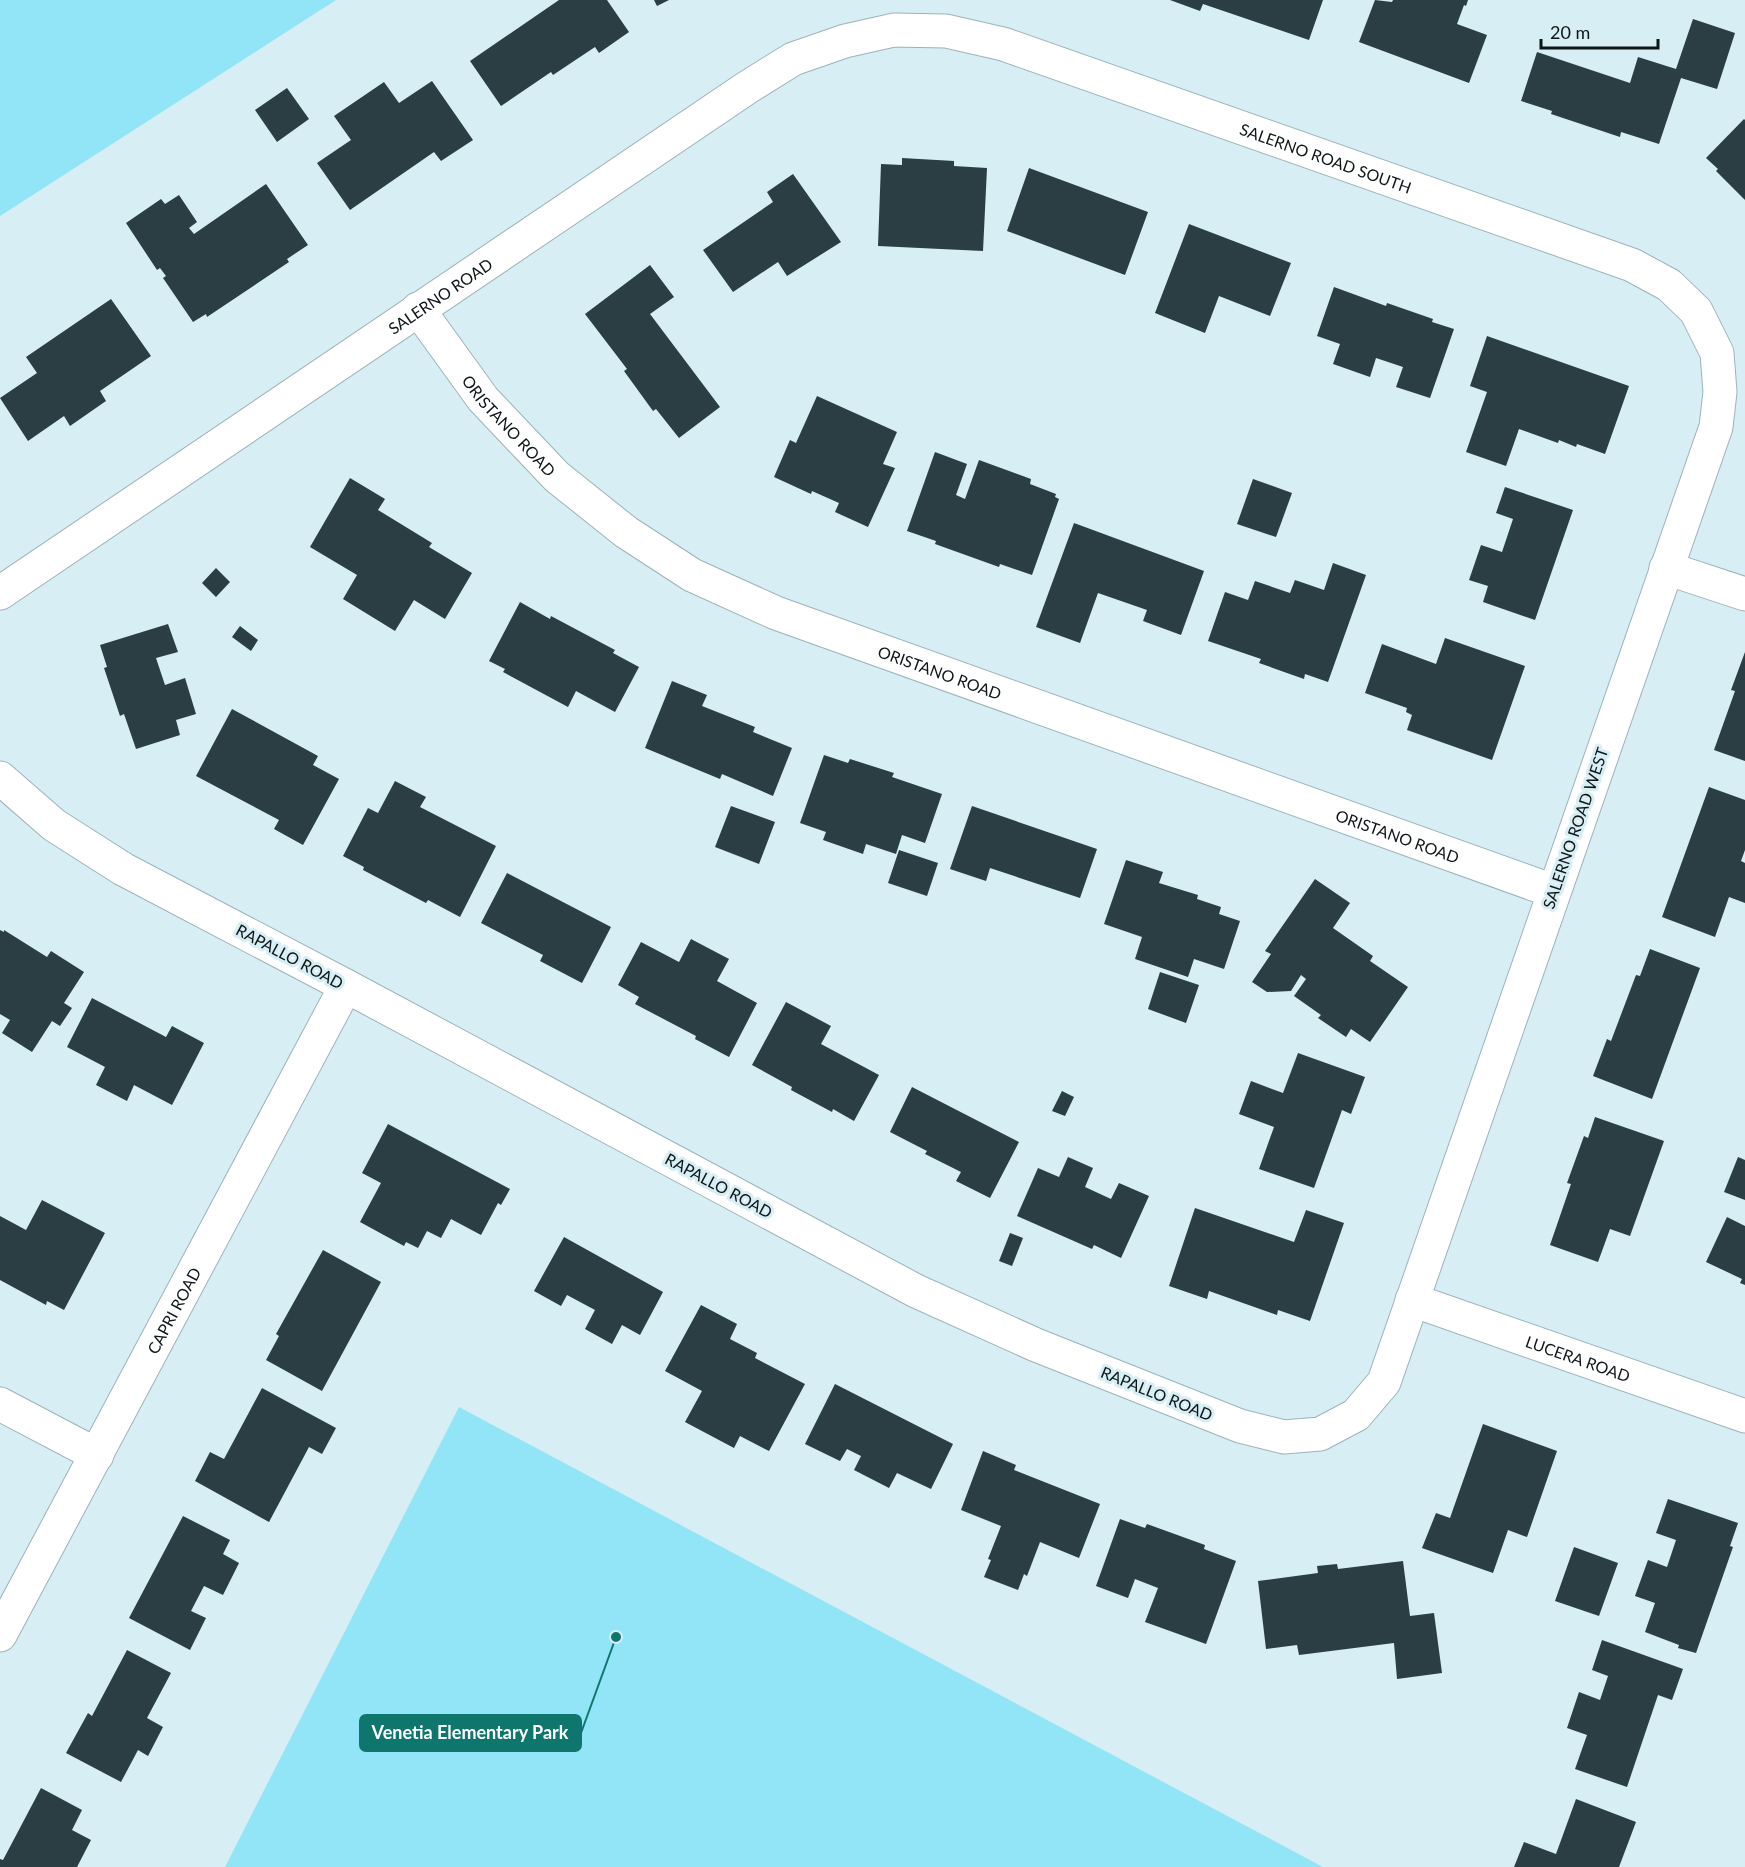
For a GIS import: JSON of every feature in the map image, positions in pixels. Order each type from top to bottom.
[{"type":"street","name":"SALERNO ROAD","points":[[0,593],[738,93],[793,59],[845,40],[894,30]]},
{"type":"street","name":"SALERNO ROAD SOUTH","points":[[894,30],[946,31],[1003,44],[1632,265],[1669,285],[1696,311],[1717,353]]},
{"type":"street","name":"ORISTANO ROAD","points":[[418,309],[483,399],[557,477],[626,532],[692,575],[776,613],[1553,891]]},
{"type":"street","name":"SALERNO ROAD WEST","points":[[1412,1299],[1716,428],[1720,392],[1717,353]]},
{"type":"street","points":[[1666,568],[1745,594]]},
{"type":"street","name":"RAPALLO ROAD","points":[[0,778],[54,825],[123,869],[916,1291],[1036,1345],[1240,1426],[1284,1437],[1320,1434],[1356,1415],[1384,1382],[1412,1299]]},
{"type":"street","name":"CAPRI ROAD","points":[[0,1635],[346,986]]},
{"type":"street","name":"LUCERA ROAD","points":[[1412,1299],[1745,1416]]},
{"type":"street","points":[[0,1404],[97,1455]]},
{"type":"shaded area","points":[[0,0],[336,0],[0,216]]},
{"type":"shaded area","points":[[459,1407],[1323,1867],[225,1867]]},
{"type":"building","points":[[559,0],[607,0],[629,32],[599,53],[595,47],[553,75],[551,72],[501,106],[470,61]]},
{"type":"building","points":[[654,0],[669,0],[657,6]]},
{"type":"building","points":[[1170,0],[1323,0],[1309,40],[1203,4],[1200,11]]},
{"type":"building","points":[[1375,0],[1392,2],[1393,0],[1468,0],[1457,24],[1487,35],[1469,83],[1359,42]]},
{"type":"building","points":[[1693,19],[1735,33],[1717,89],[1681,78],[1659,144],[1621,132],[1620,137],[1551,114],[1552,111],[1521,101],[1537,52],[1630,83],[1638,57],[1676,69]]},
{"type":"building","points":[[432,81],[473,140],[441,161],[434,152],[350,210],[317,163],[351,140],[334,116],[384,82],[399,103]]},
{"type":"building","points":[[287,88],[309,119],[277,142],[255,110]]},
{"type":"building","points":[[1745,120],[1745,200],[1706,158]]},
{"type":"building","points":[[902,158],[954,161],[954,166],[987,168],[983,251],[878,246],[881,164],[902,165]]},
{"type":"building","points":[[1029,168],[1148,212],[1125,275],[1007,231]]},
{"type":"building","points":[[793,174],[841,242],[787,276],[778,262],[733,292],[703,250],[773,202],[767,192]]},
{"type":"building","points":[[266,184],[308,245],[287,259],[289,262],[207,317],[206,314],[193,322],[163,278],[166,276],[160,268],[157,270],[126,223],[161,199],[165,204],[179,195],[197,222],[189,228],[194,234]]},
{"type":"building","points":[[1189,224],[1291,263],[1270,316],[1219,296],[1205,333],[1155,313]]},
{"type":"building","points":[[650,265],[674,297],[650,314],[720,407],[679,438],[656,409],[653,411],[624,371],[627,369],[585,314]]},
{"type":"building","points":[[1334,287],[1386,306],[1387,303],[1433,319],[1432,322],[1454,329],[1430,398],[1396,387],[1403,367],[1376,358],[1370,377],[1333,364],[1340,344],[1317,336]]},
{"type":"building","points":[[111,299],[151,356],[100,391],[106,401],[70,426],[64,416],[28,441],[0,398],[37,373],[26,357]]},
{"type":"building","points":[[1487,336],[1629,386],[1605,454],[1577,444],[1576,447],[1559,440],[1558,443],[1519,429],[1506,466],[1466,452],[1487,392],[1470,386]]},
{"type":"building","points":[[817,396],[897,432],[883,464],[895,468],[868,527],[835,512],[839,503],[812,491],[811,494],[774,477],[790,440],[796,443]]},
{"type":"building","points":[[935,452],[967,464],[956,495],[965,499],[979,460],[1031,479],[1030,484],[1056,494],[1055,497],[1059,499],[1032,575],[1000,564],[999,567],[935,544],[936,541],[907,531]]},
{"type":"building","points":[[350,478],[385,499],[378,510],[432,543],[429,547],[472,573],[445,619],[414,600],[395,631],[343,599],[357,575],[310,547]]},
{"type":"building","points":[[1253,479],[1292,493],[1276,537],[1237,524]]},
{"type":"building","points":[[1505,487],[1573,510],[1535,620],[1483,602],[1488,586],[1469,580],[1481,545],[1502,552],[1513,519],[1496,513]]},
{"type":"building","points":[[1074,523],[1204,571],[1181,635],[1143,621],[1147,610],[1098,593],[1080,643],[1036,627]]},
{"type":"building","points":[[1333,563],[1366,575],[1328,682],[1305,674],[1304,679],[1259,663],[1261,659],[1208,641],[1225,592],[1248,600],[1255,581],[1290,593],[1295,580],[1324,590]]},
{"type":"building","points":[[216,568],[230,582],[216,597],[202,583]]},
{"type":"building","points":[[520,602],[615,650],[613,653],[639,667],[615,712],[576,691],[568,707],[503,672],[505,669],[489,661]]},
{"type":"building","points":[[168,624],[178,652],[156,658],[165,685],[185,678],[196,714],[176,720],[180,735],[136,749],[124,714],[120,716],[104,668],[107,667],[100,645]]},
{"type":"building","points":[[240,626],[258,640],[251,651],[232,637]]},
{"type":"building","points":[[1445,638],[1525,666],[1492,760],[1407,730],[1412,715],[1406,712],[1407,708],[1365,693],[1382,644],[1436,664]]},
{"type":"building","points":[[1745,652],[1745,761],[1714,750],[1735,691],[1731,690]]},
{"type":"building","points":[[672,681],[707,695],[702,706],[755,727],[753,732],[792,748],[773,796],[722,774],[720,779],[645,748]]},
{"type":"building","points":[[232,709],[318,756],[313,765],[339,779],[303,845],[274,829],[279,820],[196,776]]},
{"type":"building","points":[[824,755],[848,763],[850,759],[894,773],[892,777],[942,794],[925,843],[902,835],[896,854],[866,844],[863,854],[823,840],[826,832],[800,823]]},
{"type":"building","points":[[395,781],[426,797],[420,807],[496,846],[460,917],[428,900],[426,903],[363,870],[364,867],[343,856],[368,808],[378,813]]},
{"type":"building","points":[[1709,787],[1745,800],[1745,850],[1741,861],[1745,863],[1745,903],[1729,897],[1715,937],[1662,917]]},
{"type":"building","points":[[731,806],[775,822],[759,864],[715,847]]},
{"type":"building","points":[[972,806],[1097,849],[1080,898],[990,868],[986,881],[950,869]]},
{"type":"building","points":[[899,850],[938,863],[927,896],[888,883]]},
{"type":"building","points":[[1126,860],[1163,872],[1159,883],[1198,895],[1197,899],[1221,907],[1219,914],[1240,921],[1224,969],[1194,959],[1188,977],[1135,959],[1142,937],[1104,924]]},
{"type":"building","points":[[507,873],[611,927],[582,983],[540,961],[543,955],[481,923]]},
{"type":"building","points":[[1315,879],[1350,903],[1333,928],[1373,956],[1370,961],[1408,987],[1370,1042],[1351,1029],[1346,1037],[1318,1018],[1321,1015],[1294,996],[1306,979],[1301,975],[1291,991],[1267,992],[1252,982],[1271,954],[1265,951]]},
{"type":"building","points":[[0,930],[4,932],[4,930],[47,957],[51,951],[84,972],[64,1003],[72,1008],[60,1026],[52,1021],[32,1052],[2,1033],[10,1020],[0,1014]]},
{"type":"building","points":[[691,939],[729,959],[717,981],[757,1003],[729,1057],[695,1039],[696,1036],[635,1004],[639,997],[618,985],[641,942],[679,962]]},
{"type":"building","points":[[1650,949],[1700,968],[1652,1099],[1593,1076],[1607,1039],[1611,1041],[1636,975],[1640,976]]},
{"type":"building","points":[[1160,972],[1199,985],[1186,1023],[1148,1009]]},
{"type":"building","points":[[92,998],[166,1037],[172,1026],[204,1043],[172,1105],[134,1085],[127,1101],[96,1085],[105,1067],[67,1047]]},
{"type":"building","points":[[786,1002],[831,1026],[821,1044],[879,1075],[854,1121],[791,1090],[792,1087],[752,1065]]},
{"type":"building","points":[[1298,1053],[1365,1077],[1351,1114],[1342,1110],[1314,1188],[1259,1169],[1274,1127],[1239,1114],[1251,1081],[1283,1093]]},
{"type":"building","points":[[912,1087],[1019,1142],[990,1198],[956,1181],[961,1172],[925,1154],[927,1151],[890,1132]]},
{"type":"building","points":[[1062,1091],[1074,1097],[1065,1116],[1052,1111]]},
{"type":"building","points":[[1595,1117],[1664,1141],[1630,1236],[1610,1229],[1598,1262],[1550,1245],[1571,1184],[1567,1183],[1584,1136],[1588,1138]]},
{"type":"building","points":[[388,1124],[510,1189],[501,1205],[498,1203],[481,1235],[451,1219],[441,1238],[427,1231],[418,1248],[406,1242],[404,1246],[360,1222],[381,1183],[362,1173]]},
{"type":"building","points":[[1068,1157],[1093,1168],[1085,1187],[1111,1199],[1119,1183],[1149,1196],[1121,1258],[1094,1245],[1092,1249],[1017,1216],[1038,1168],[1059,1177]]},
{"type":"building","points":[[1738,1157],[1745,1160],[1745,1200],[1724,1192]]},
{"type":"building","points":[[42,1200],[105,1233],[64,1310],[47,1301],[46,1305],[0,1280],[0,1216],[26,1230]]},
{"type":"building","points":[[1195,1208],[1294,1242],[1306,1210],[1344,1223],[1310,1321],[1278,1310],[1277,1315],[1209,1291],[1207,1299],[1169,1286]]},
{"type":"building","points":[[1727,1217],[1745,1226],[1745,1285],[1740,1283],[1742,1279],[1706,1262]]},
{"type":"building","points":[[1010,1233],[1023,1238],[1012,1266],[999,1261]]},
{"type":"building","points":[[564,1237],[663,1292],[640,1335],[622,1325],[612,1344],[585,1329],[595,1310],[567,1295],[561,1306],[534,1291]]},
{"type":"building","points":[[323,1250],[381,1282],[322,1391],[266,1360],[279,1336],[276,1334]]},
{"type":"building","points":[[701,1305],[737,1324],[730,1339],[757,1353],[755,1358],[805,1384],[769,1451],[740,1436],[734,1448],[685,1422],[702,1391],[665,1371]]},
{"type":"building","points":[[835,1384],[953,1444],[931,1489],[897,1473],[889,1488],[854,1470],[861,1456],[847,1449],[840,1461],[805,1444]]},
{"type":"building","points":[[262,1388],[336,1428],[322,1454],[309,1447],[269,1522],[195,1481],[210,1452],[224,1459]]},
{"type":"building","points":[[1483,1424],[1557,1451],[1527,1537],[1508,1530],[1493,1573],[1422,1548],[1436,1513],[1450,1518]]},
{"type":"building","points":[[983,1451],[1016,1465],[1014,1470],[1100,1504],[1079,1558],[1040,1542],[1027,1576],[1024,1574],[1018,1590],[984,1577],[991,1560],[988,1559],[1001,1526],[961,1510]]},
{"type":"building","points":[[1668,1499],[1738,1523],[1730,1546],[1733,1547],[1696,1653],[1678,1648],[1679,1645],[1645,1632],[1655,1603],[1635,1596],[1648,1560],[1667,1567],[1676,1540],[1656,1533]]},
{"type":"building","points":[[183,1516],[230,1540],[223,1554],[239,1563],[223,1595],[204,1586],[191,1611],[206,1618],[190,1650],[129,1618]]},
{"type":"building","points":[[1120,1519],[1145,1528],[1147,1524],[1205,1545],[1204,1549],[1236,1561],[1206,1644],[1145,1622],[1158,1588],[1135,1579],[1128,1598],[1096,1586]]},
{"type":"building","points":[[1574,1547],[1618,1563],[1599,1616],[1555,1601]]},
{"type":"building","points":[[1403,1561],[1410,1616],[1434,1613],[1442,1673],[1397,1679],[1394,1643],[1299,1655],[1297,1645],[1266,1649],[1258,1581],[1318,1573],[1317,1566],[1337,1564],[1338,1569]]},
{"type":"building","points":[[1602,1640],[1683,1669],[1672,1700],[1658,1695],[1627,1787],[1575,1769],[1587,1735],[1567,1728],[1579,1692],[1600,1700],[1608,1676],[1592,1670]]},
{"type":"building","points":[[127,1650],[171,1673],[147,1718],[163,1727],[148,1756],[138,1750],[121,1782],[66,1753],[88,1713],[92,1716]]},
{"type":"building","points":[[41,1788],[82,1810],[72,1830],[91,1840],[77,1867],[0,1867],[0,1859],[3,1860]]},
{"type":"building","points":[[1576,1799],[1636,1822],[1619,1867],[1514,1867],[1524,1842],[1556,1854]]},
{"type":"place","name":"Venetia Elementary Park","points":[[616,1637]]}]
